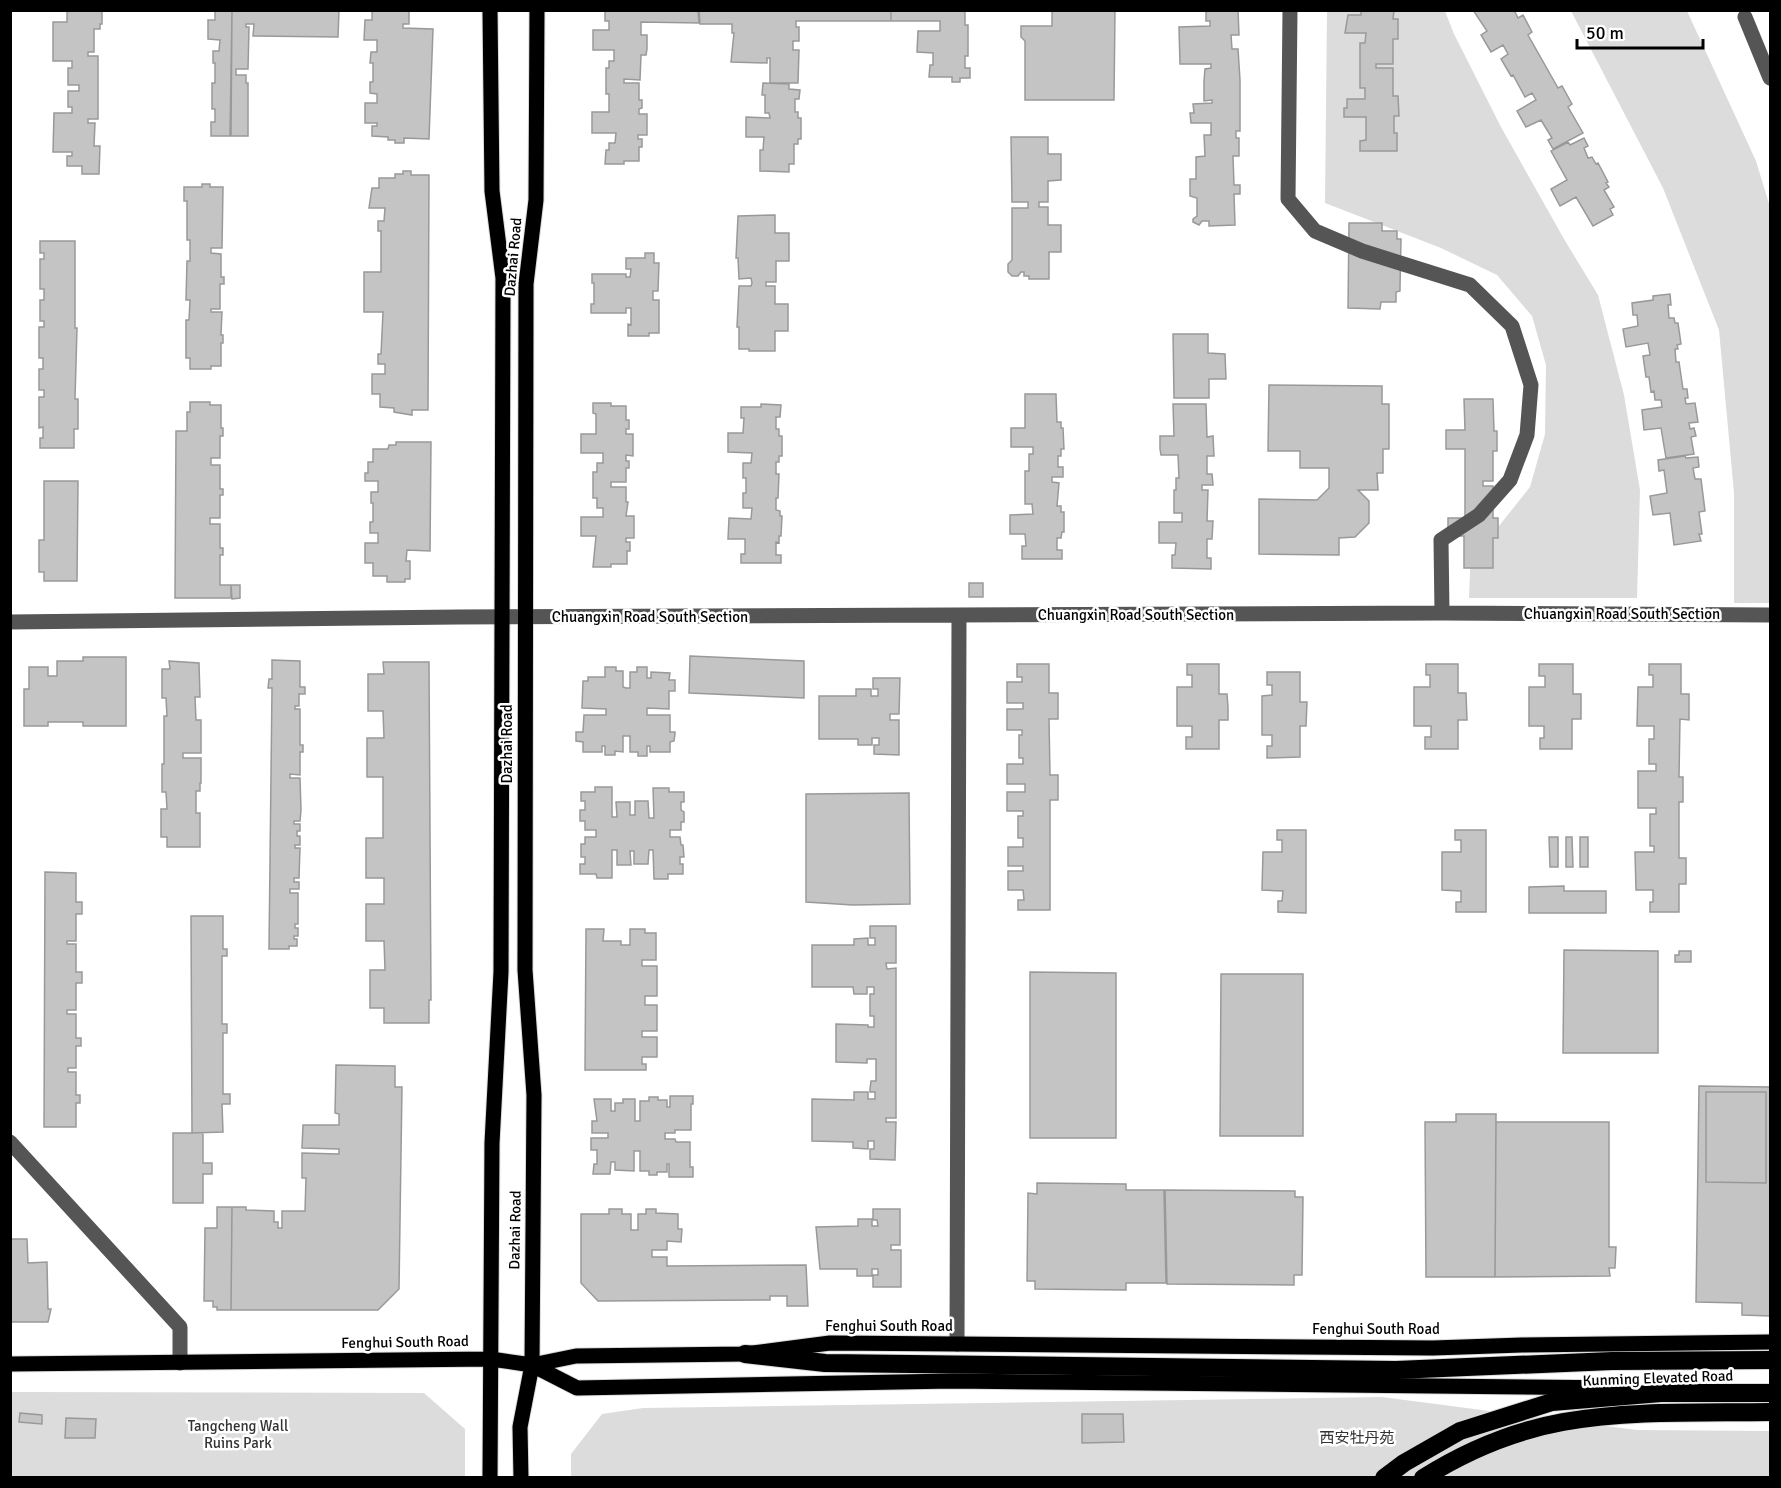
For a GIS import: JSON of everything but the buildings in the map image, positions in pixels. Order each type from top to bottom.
[{"type":"highway","points":[[745,1354],[825,1363],[1396,1370],[1612,1361],[1770,1360]]},
{"type":"highway","points":[[1666,1389],[1770,1391]]},
{"type":"highway","name":"Kunming Elevated Road","points":[[1384,1478],[1404,1463],[1460,1431],[1552,1402],[1661,1393],[1770,1391]]},
{"type":"highway","points":[[1423,1478],[1449,1461],[1487,1444],[1563,1422],[1663,1414],[1770,1412]]},
{"type":"main road","name":"Dazhai Road","points":[[490,10],[492,191],[503,278],[501,972],[492,1143],[490,1478]]},
{"type":"main road","name":"Dazhai Road","points":[[520,1478],[520,1427],[532,1365],[534,1095],[525,970],[526,284],[536,200],[537,10]]},
{"type":"main road","name":"Fenghui South Road","points":[[10,1364],[491,1359],[532,1365],[576,1356],[745,1354],[830,1343],[1433,1348],[1770,1342]]},
{"type":"main road","points":[[532,1365],[577,1388],[964,1382],[1666,1389]]},
{"type":"street","points":[[1290,10],[1288,199],[1315,231],[1362,251],[1470,285],[1512,326],[1531,385],[1527,435],[1510,480],[1479,515],[1441,540],[1442,613]]},
{"type":"street","points":[[1745,17],[1770,78]]},
{"type":"street","name":"Chuangxin Road South Section","points":[[10,622],[501,617],[1442,613],[1770,615]]},
{"type":"street","points":[[957,1344],[959,616]]},
{"type":"street","points":[[10,1143],[180,1327],[180,1363]]},
{"type":"green space","points":[[1327,11],[1445,11],[1454,34],[1501,127],[1598,295],[1624,395],[1640,490],[1637,598],[1469,598],[1471,545],[1495,531],[1530,487],[1545,434],[1546,365],[1532,316],[1497,275],[1441,248],[1325,203]]},
{"type":"green space","points":[[1571,11],[1687,11],[1756,161],[1770,207],[1770,603],[1734,603],[1734,493],[1719,330],[1663,188]]},
{"type":"green space","name":"Tangcheng Wall Ruins Park","points":[[11,1392],[424,1393],[465,1429],[465,1477],[11,1478]]},
{"type":"green space","name":"西安牡丹苑","points":[[1382,1397],[1637,1430],[1770,1431],[1770,1478],[571,1478],[571,1454],[602,1414],[643,1408]]}]
